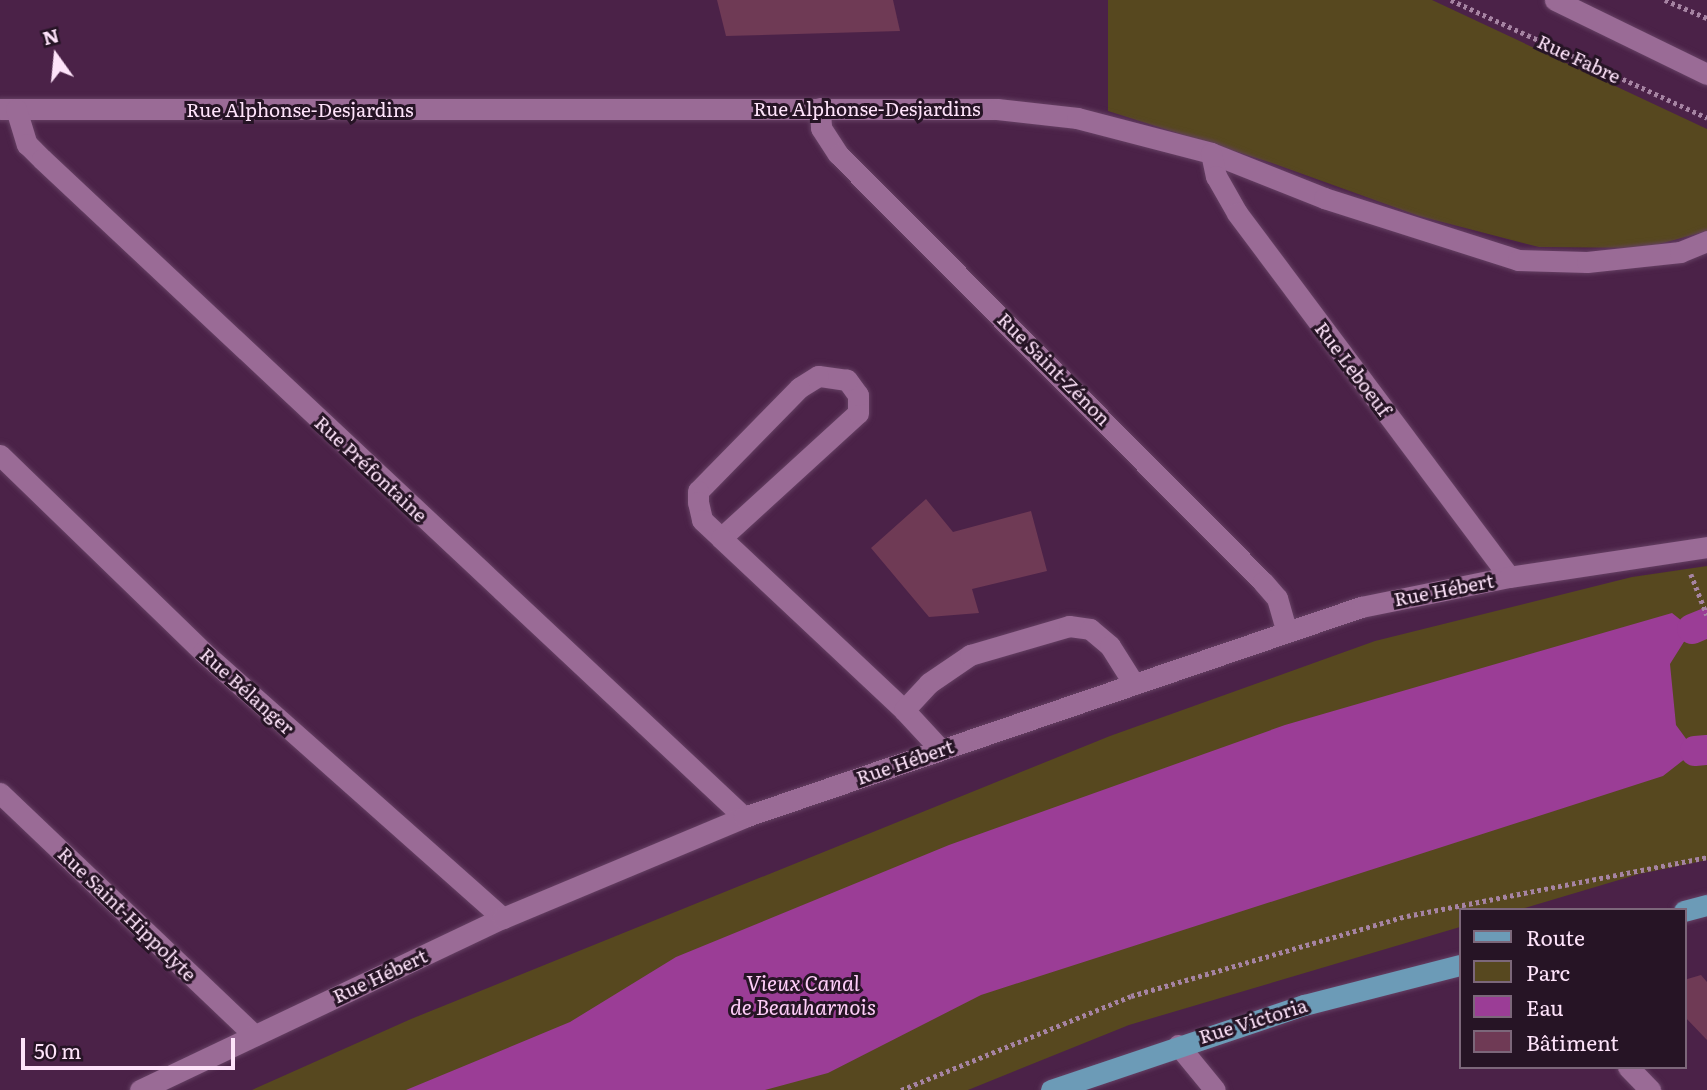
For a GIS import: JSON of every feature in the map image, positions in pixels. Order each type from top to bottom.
[{"type":"main road","points":[[1686,910],[1707,905]]},
{"type":"main road","name":"Rue Victoria","points":[[1051,1090],[1178,1045],[1304,1005],[1458,966]]},
{"type":"street","points":[[1555,0],[1707,74]]},
{"type":"street","name":"Rue Saint-Zénon","points":[[820,108],[821,128],[838,154],[1263,582],[1277,598],[1287,632]]},
{"type":"street","name":"Rue Alphonse-Desjardins","points":[[8,109],[997,109],[1077,118],[1211,153],[1324,198],[1518,260],[1587,262],[1680,252],[1707,241]]},
{"type":"street","name":"Rue Préfontaine","points":[[8,109],[27,144],[42,159],[744,817]]},
{"type":"street","name":"Rue Leboeuf","points":[[1211,153],[1216,176],[1237,213],[1509,577]]},
{"type":"street","points":[[721,538],[858,413],[858,395],[846,380],[818,376],[799,388],[698,491],[702,520],[721,538],[904,710],[941,750]]},
{"type":"street","name":"Rue Bélanger","points":[[0,455],[203,652],[503,918]]},
{"type":"street","name":"Rue Hébert","points":[[140,1090],[503,918],[744,817],[1361,607],[1509,577],[1707,547]]},
{"type":"street","points":[[904,710],[929,682],[970,655],[1069,626],[1090,629],[1110,646],[1134,684]]},
{"type":"street","name":"Rue Saint-Hippolyte","points":[[0,793],[254,1035]]},
{"type":"street","points":[[1178,1045],[1215,1090]]},
{"type":"street","points":[[1630,1069],[1650,1090]]},
{"type":"path","name":"Rue Fabre","points":[[1451,0],[1707,118]]},
{"type":"path","points":[[1665,0],[1707,18]]},
{"type":"path","points":[[1703,596],[1707,615]]},
{"type":"path","points":[[901,1090],[1131,996],[1355,931],[1502,895],[1707,857]]},
{"type":"green space","points":[[1108,0],[1432,0],[1707,129],[1707,231],[1645,248],[1539,247],[1419,216],[1272,163],[1108,111]]},
{"type":"green space","points":[[1707,566],[1707,860],[1639,874],[1525,908],[1458,908],[1458,928],[1129,1025],[968,1090],[252,1090],[411,1019],[1110,736],[1375,641],[1632,577]]},
{"type":"water","name":"Vieux Canal de Beauharnois","points":[[1672,613],[1692,629],[1670,664],[1676,725],[1695,751],[1663,776],[981,995],[828,1073],[765,1090],[406,1090],[570,1022],[676,957],[949,845],[1285,725]]},
{"type":"building","points":[[717,0],[893,0],[900,31],[726,36]]},
{"type":"building","points":[[926,499],[953,532],[1031,511],[1047,571],[972,589],[979,613],[929,617],[871,548]]},
{"type":"building","points":[[1701,975],[1707,982],[1707,1040],[1686,1018],[1686,979]]},
{"type":"waterway","name":"Vieux Canal de Beauharnois","points":[[1692,629],[1707,623]]},
{"type":"waterway","name":"Vieux Canal de Beauharnois","points":[[1695,751],[1707,750]]}]
